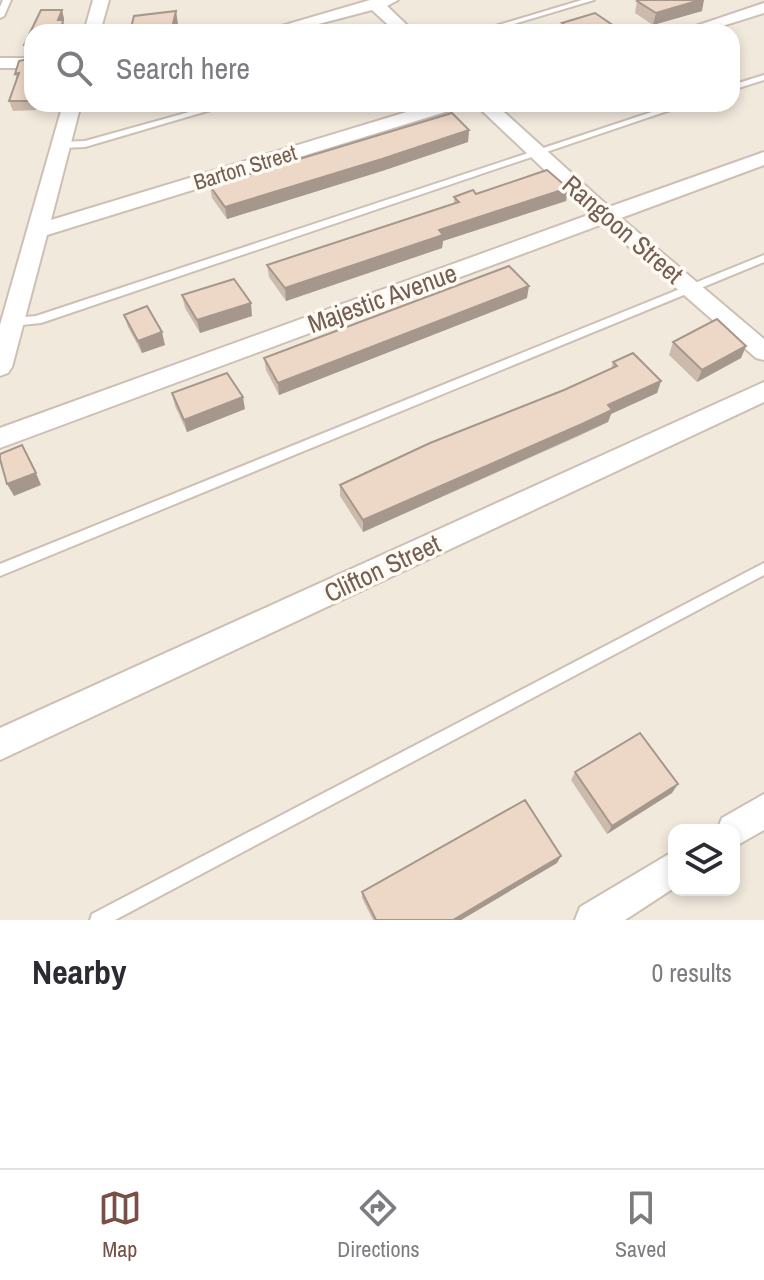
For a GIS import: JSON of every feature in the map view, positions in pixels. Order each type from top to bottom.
[{"type":"street","points":[[94,24],[101,0]]},
{"type":"street","points":[[298,24],[382,1],[400,24]]},
{"type":"street","points":[[712,24],[764,8]]},
{"type":"street","points":[[0,63],[24,63]]},
{"type":"street","points":[[0,367],[70,112]]},
{"type":"street","name":"Barton Street","points":[[38,231],[426,112]]},
{"type":"street","name":"Rangoon Street","points":[[493,112],[606,216],[764,352]]},
{"type":"street","name":"Majestic Avenue","points":[[0,438],[764,158]]},
{"type":"street","name":"Clifton Street","points":[[0,744],[764,391]]},
{"type":"street","points":[[740,826],[764,811]]},
{"type":"street","points":[[593,920],[668,872]]},
{"type":"lane","points":[[0,16],[7,0]]},
{"type":"lane","points":[[507,24],[590,0]]},
{"type":"lane","points":[[740,85],[764,77]]},
{"type":"lane","points":[[61,145],[85,144],[199,112]]},
{"type":"lane","points":[[12,322],[37,320],[660,112]]},
{"type":"lane","points":[[0,570],[764,258]]},
{"type":"lane","points":[[98,920],[764,569]]},
{"type":"shaded area","points":[[0,0],[764,0],[764,920],[0,920]]},
{"type":"building","points":[[639,0],[700,0],[656,13]]},
{"type":"building","points":[[41,10],[62,10],[58,20],[63,20],[62,24],[34,24]]},
{"type":"building","points":[[176,11],[173,24],[132,24],[134,16]]},
{"type":"building","points":[[595,13],[611,24],[563,24]]},
{"type":"building","points":[[24,60],[24,101],[9,101],[19,73],[15,74],[19,61]]},
{"type":"building","points":[[452,113],[469,130],[225,207],[210,186]]},
{"type":"building","points":[[547,170],[568,188],[439,230],[443,235],[285,288],[267,265],[459,202],[454,197],[473,190],[476,194]]},
{"type":"building","points":[[509,266],[529,286],[278,383],[264,358]]},
{"type":"building","points":[[234,279],[251,303],[197,320],[182,295]]},
{"type":"building","points":[[147,306],[162,332],[138,341],[124,315]]},
{"type":"building","points":[[717,319],[746,346],[702,370],[673,342]]},
{"type":"building","points":[[633,353],[661,381],[608,405],[612,410],[582,424],[363,520],[340,485],[430,443],[564,390],[617,366],[613,362]]},
{"type":"building","points":[[227,373],[243,397],[184,420],[172,393]]},
{"type":"building","points":[[22,445],[36,473],[7,484],[0,454]]},
{"type":"building","points":[[640,733],[678,784],[612,826],[575,772]]},
{"type":"building","points":[[525,800],[561,856],[453,920],[376,920],[362,892]]}]
